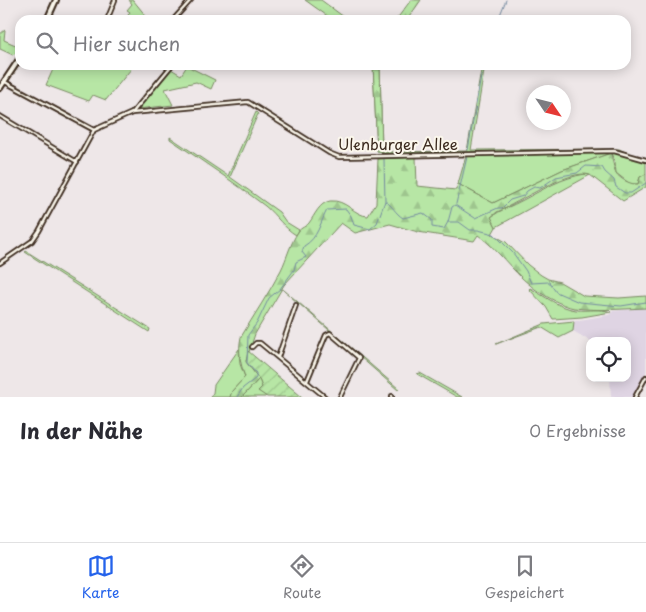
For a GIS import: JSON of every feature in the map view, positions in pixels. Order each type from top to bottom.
[{"type":"main road","points":[[49,15],[56,0]]},
{"type":"main road","points":[[0,88],[15,65]]},
{"type":"street","points":[[109,15],[115,0]]},
{"type":"street","points":[[178,15],[191,0]]},
{"type":"street","points":[[132,113],[168,70]]},
{"type":"street","points":[[0,263],[32,241],[94,130],[3,82]]},
{"type":"street","name":"Ulenburger Allee","points":[[94,130],[132,113],[248,102],[329,153],[339,157],[614,151],[646,160]]},
{"type":"street","points":[[0,116],[77,162]]},
{"type":"street","points":[[278,357],[296,305]]},
{"type":"street","points":[[307,381],[328,333],[330,333],[358,358],[340,397]]},
{"type":"street","points":[[252,347],[256,343],[260,343],[325,397]]},
{"type":"street","points":[[635,397],[646,377]]},
{"type":"shaded area","points":[[646,308],[646,372],[632,397],[611,397],[610,382],[631,382],[631,337],[586,337],[586,339],[573,331],[574,321],[609,315],[613,311]]},
{"type":"green space","points":[[129,0],[133,0],[145,15],[128,15],[130,12],[127,10],[132,4]]},
{"type":"green space","points":[[305,0],[321,0],[341,15],[326,15]]},
{"type":"green space","points":[[411,0],[421,0],[410,15],[400,15]]},
{"type":"green space","points":[[5,30],[4,40],[15,45],[15,53],[13,55],[0,49],[0,34]]},
{"type":"green space","points":[[53,70],[130,70],[106,100],[93,95],[89,101],[46,85]]},
{"type":"green space","points":[[170,70],[181,75],[184,70],[195,70],[215,80],[211,89],[196,82],[165,89],[173,105],[137,109]]},
{"type":"green space","points":[[373,70],[380,70],[382,152],[377,151]]},
{"type":"green space","points":[[373,70],[380,70],[382,152],[377,151]]},
{"type":"green space","points":[[481,70],[484,70],[471,150],[619,149],[646,161],[646,174],[640,177],[638,184],[630,184],[616,173],[611,153],[562,170],[493,203],[458,184],[466,156],[383,159],[382,152],[467,151]]},
{"type":"green space","points":[[256,112],[258,114],[230,177],[279,212],[286,222],[299,230],[296,235],[265,206],[170,139],[170,137],[228,176]]},
{"type":"green space","points":[[611,153],[618,175],[629,183],[638,184],[640,177],[646,174],[646,187],[623,201],[590,175],[581,174],[570,177],[557,181],[497,212],[491,217],[496,227],[492,234],[506,242],[528,265],[548,279],[560,282],[584,296],[619,298],[646,296],[646,308],[610,310],[574,308],[564,305],[534,288],[478,235],[474,241],[418,232],[390,224],[355,233],[341,223],[284,285],[255,334],[246,361],[259,379],[242,397],[230,397],[232,391],[245,377],[240,357],[241,337],[276,279],[298,232],[309,223],[323,204],[330,201],[341,202],[368,216],[376,203],[378,159],[416,157],[417,186],[456,190],[458,184],[493,203],[562,170]]},
{"type":"green space","points":[[585,174],[590,175],[496,227],[491,217],[498,212],[553,184]]},
{"type":"green space","points":[[25,252],[150,329],[149,332]]},
{"type":"green space","points":[[530,288],[570,309],[611,312],[553,319],[546,307]]},
{"type":"green space","points":[[282,289],[284,290],[399,389],[398,390]]},
{"type":"green space","points":[[574,321],[573,331],[559,338],[541,327],[496,344],[544,324]]},
{"type":"green space","points":[[239,349],[240,364],[245,377],[232,391],[230,397],[210,397],[213,393],[214,385]]},
{"type":"green space","points":[[248,351],[302,397],[267,397],[258,391],[262,387],[259,379],[246,362]]},
{"type":"green space","points":[[420,373],[462,397],[457,397],[417,374]]},
{"type":"green space","points":[[259,379],[262,387],[259,391],[266,396],[242,397]]},
{"type":"waterway","points":[[500,15],[506,0]]},
{"type":"waterway","points":[[468,150],[482,70]]},
{"type":"waterway","points":[[456,204],[467,157]]},
{"type":"waterway","points":[[384,159],[385,201]]},
{"type":"waterway","points":[[237,397],[243,388],[256,378],[256,373],[247,363],[248,335],[257,323],[269,298],[280,289],[294,270],[296,262],[306,257],[302,252],[304,246],[316,235],[327,210],[346,209],[354,225],[370,229],[377,223],[385,201],[403,218],[423,213],[432,220],[432,227],[444,229],[452,207],[455,205],[475,218],[502,208],[510,200],[523,196],[534,187],[540,188],[556,177],[577,173],[586,166],[602,167],[614,180],[616,187],[625,193],[631,193],[646,183]]},
{"type":"waterway","points":[[448,222],[459,222],[470,230],[494,234],[513,253],[526,271],[531,283],[549,282],[556,292],[579,302],[621,306],[646,302]]}]
